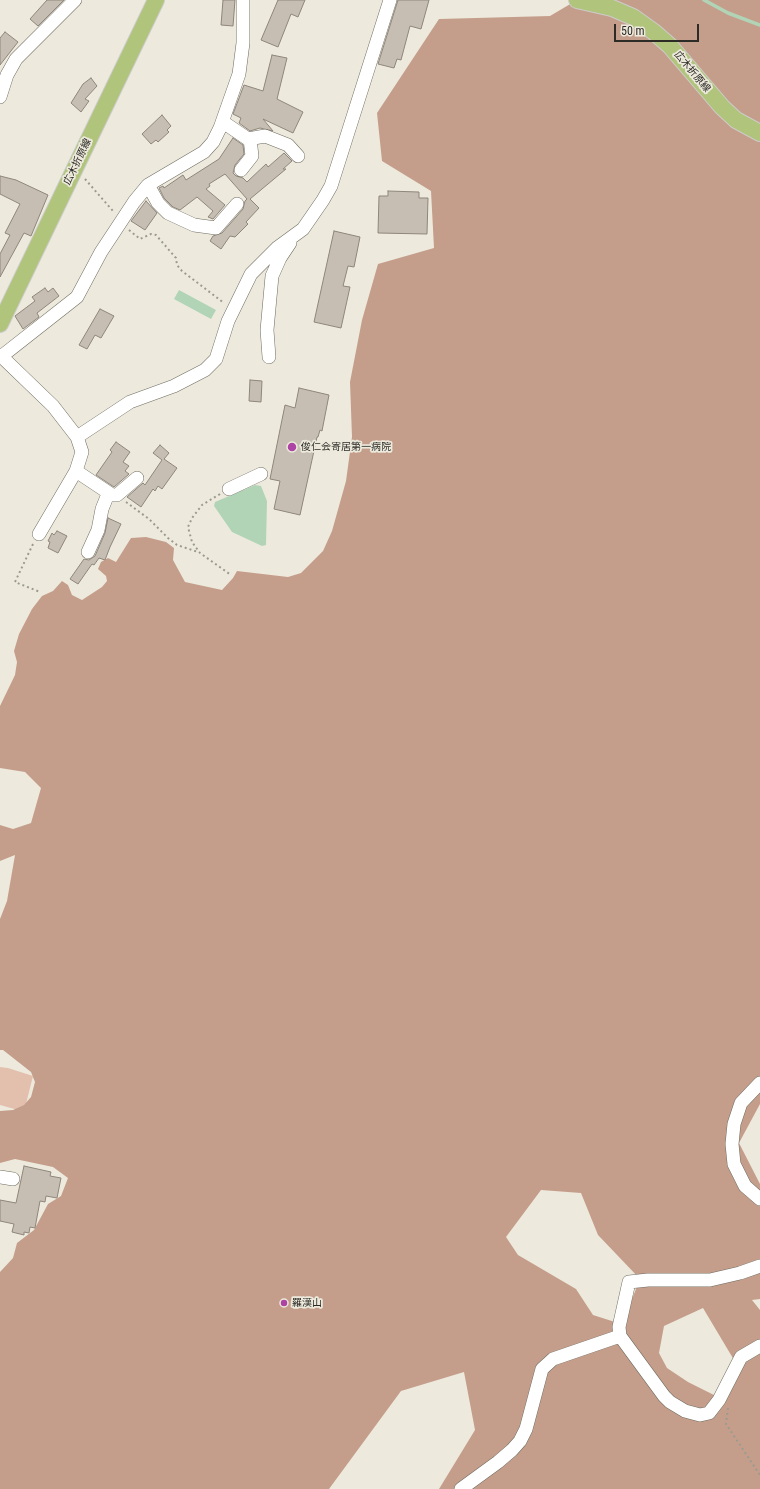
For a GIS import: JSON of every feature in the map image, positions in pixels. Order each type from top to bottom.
[{"type":"main road","name":"広木折原線","points":[[0,324],[156,0]]},
{"type":"main road","name":"広木折原線","points":[[577,0],[612,8],[633,17],[654,32],[670,46],[722,107],[736,120],[760,133]]},
{"type":"street","points":[[0,97],[7,75],[16,59],[75,0]]},
{"type":"street","points":[[39,534],[76,471],[82,452],[77,437],[53,406],[1,355],[77,297],[101,252],[121,221],[148,186],[204,152],[213,142],[223,122],[239,74],[244,19],[243,0]]},
{"type":"street","points":[[77,437],[130,402],[174,386],[206,370],[216,359],[232,314],[251,274],[277,248],[302,229],[331,186],[390,0]]},
{"type":"street","points":[[223,122],[248,139],[259,136],[273,138],[288,145],[298,156]]},
{"type":"street","points":[[240,170],[252,156],[250,139]]},
{"type":"street","points":[[148,186],[158,203],[168,213],[181,220],[201,227],[216,228],[237,204]]},
{"type":"street","points":[[269,357],[267,330],[272,276],[280,258],[294,236]]},
{"type":"street","points":[[76,471],[113,494]]},
{"type":"street","points":[[229,489],[261,474]]},
{"type":"street","points":[[88,552],[98,530],[102,509],[113,494],[137,478]]},
{"type":"street","points":[[760,1083],[742,1103],[734,1124],[732,1144],[734,1164],[742,1181],[745,1186],[760,1199]]},
{"type":"street","points":[[760,1266],[740,1273],[710,1280],[648,1280],[629,1282],[619,1326],[620,1336],[664,1396],[670,1402],[685,1411],[700,1415],[709,1413],[719,1400],[740,1357],[760,1346]]},
{"type":"street","points":[[461,1489],[498,1462],[520,1441],[526,1429],[542,1369],[553,1359],[620,1336]]},
{"type":"path","points":[[75,168],[136,237],[140,239],[151,234],[156,235],[176,258],[177,265],[225,304],[232,314]]},
{"type":"path","points":[[200,553],[192,542],[188,527],[192,518],[208,500],[229,489]]},
{"type":"path","points":[[113,494],[149,519],[176,545],[200,553],[231,575]]},
{"type":"path","points":[[39,534],[15,582],[40,592]]},
{"type":"path","points":[[729,1402],[726,1424],[760,1475]]},
{"type":"shaded area","points":[[577,0],[760,0],[760,1104],[739,1143],[760,1184],[760,1299],[752,1300],[760,1310],[760,1489],[439,1489],[475,1430],[464,1372],[401,1391],[329,1489],[0,1489],[0,1272],[13,1258],[17,1243],[34,1230],[48,1204],[61,1196],[68,1178],[53,1167],[15,1159],[0,1163],[0,1111],[13,1110],[24,1105],[31,1097],[35,1082],[31,1072],[3,1050],[0,1050],[0,919],[7,901],[15,855],[0,861],[0,825],[13,829],[31,823],[41,788],[25,772],[0,768],[0,706],[15,675],[17,662],[14,651],[19,634],[32,609],[42,596],[53,591],[62,581],[68,585],[72,595],[82,600],[102,587],[107,581],[106,576],[98,569],[101,562],[108,558],[116,562],[131,538],[146,537],[166,542],[174,548],[173,560],[185,582],[222,590],[237,571],[288,577],[301,573],[323,551],[332,531],[346,481],[352,437],[350,382],[362,320],[378,264],[434,248],[431,191],[382,161],[377,113],[439,19],[550,16]],"holes":[[[541,1190],[581,1193],[598,1235],[640,1279],[630,1304],[615,1322],[593,1315],[576,1289],[518,1255],[506,1237]],[[703,1308],[737,1365],[716,1396],[688,1382],[667,1368],[659,1353],[664,1326]]]},
{"type":"shaded area","points":[[179,290],[216,310],[211,319],[174,299]]},
{"type":"shaded area","points":[[255,485],[261,486],[267,501],[266,545],[262,546],[232,532],[214,506],[215,502]]},
{"type":"shaded area","points":[[0,1067],[33,1076],[26,1104],[18,1110],[0,1105]]},
{"type":"building","points":[[47,0],[64,0],[38,26],[30,19]]},
{"type":"building","points":[[223,0],[235,0],[233,26],[221,25]]},
{"type":"building","points":[[278,0],[305,0],[298,17],[291,14],[278,47],[261,40]]},
{"type":"building","points":[[398,0],[429,0],[421,29],[410,26],[401,60],[397,59],[394,68],[378,64]]},
{"type":"building","points":[[5,32],[18,42],[0,65],[0,38]]},
{"type":"building","points":[[272,55],[287,58],[277,99],[303,112],[293,133],[263,119],[273,131],[260,128],[250,131],[239,123],[241,118],[233,114],[244,85],[263,91]]},
{"type":"building","points":[[91,78],[97,86],[85,99],[89,101],[81,112],[71,103],[83,84]]},
{"type":"building","points":[[162,115],[171,126],[167,130],[169,132],[158,142],[156,140],[151,144],[142,134]]},
{"type":"building","points":[[233,138],[243,145],[244,154],[235,165],[233,173],[236,176],[243,178],[247,182],[266,164],[268,167],[284,153],[292,161],[283,169],[286,169],[250,199],[259,208],[246,222],[248,224],[235,237],[230,236],[221,249],[210,241],[213,236],[222,233],[243,209],[247,199],[225,174],[209,184],[210,186],[206,189],[225,205],[213,219],[208,217],[213,211],[197,197],[180,210],[173,207],[164,198],[159,188],[163,186],[164,188],[183,175],[186,180],[219,159]]},
{"type":"building","points":[[0,176],[16,180],[48,195],[31,236],[24,233],[0,277],[0,254],[10,235],[5,233],[20,204],[0,194]]},
{"type":"building","points":[[388,191],[419,192],[419,198],[428,198],[427,234],[378,233],[379,196],[388,196]]},
{"type":"building","points":[[146,201],[157,213],[145,230],[131,221]]},
{"type":"building","points":[[334,231],[360,237],[354,267],[348,266],[343,286],[350,287],[341,328],[314,322]]},
{"type":"building","points":[[45,288],[48,292],[53,288],[59,296],[37,313],[39,317],[23,329],[15,316],[35,301],[32,297]]},
{"type":"building","points":[[100,309],[114,316],[101,338],[95,335],[87,349],[79,345]]},
{"type":"building","points":[[250,380],[262,381],[261,402],[249,401]]},
{"type":"building","points":[[299,388],[329,395],[322,431],[320,430],[317,437],[300,515],[274,509],[280,481],[270,479],[285,405],[295,408]]},
{"type":"building","points":[[116,442],[130,452],[123,462],[129,466],[125,471],[129,474],[114,487],[96,475],[112,452],[110,450]]},
{"type":"building","points":[[160,445],[169,453],[164,459],[177,468],[162,489],[158,486],[155,491],[153,489],[141,507],[127,497],[143,483],[145,485],[162,460],[153,453]]},
{"type":"building","points":[[108,518],[121,524],[105,560],[99,558],[94,565],[92,564],[78,584],[70,579],[84,559],[89,560],[95,556],[105,533]]},
{"type":"building","points":[[57,531],[67,536],[58,553],[48,548],[50,542],[48,541],[52,533],[54,535]]},
{"type":"building","points":[[24,1166],[51,1172],[50,1176],[61,1178],[57,1198],[46,1196],[45,1202],[40,1201],[35,1228],[30,1227],[29,1233],[24,1232],[24,1235],[12,1232],[14,1224],[0,1221],[0,1200],[16,1203]]},
{"type":"waterway","points":[[704,0],[728,13],[760,25]]},
{"type":"place","name":"俊仁会寄居第一病院","points":[[292,447]]},
{"type":"place","name":"羅漢山","points":[[284,1303]]}]
